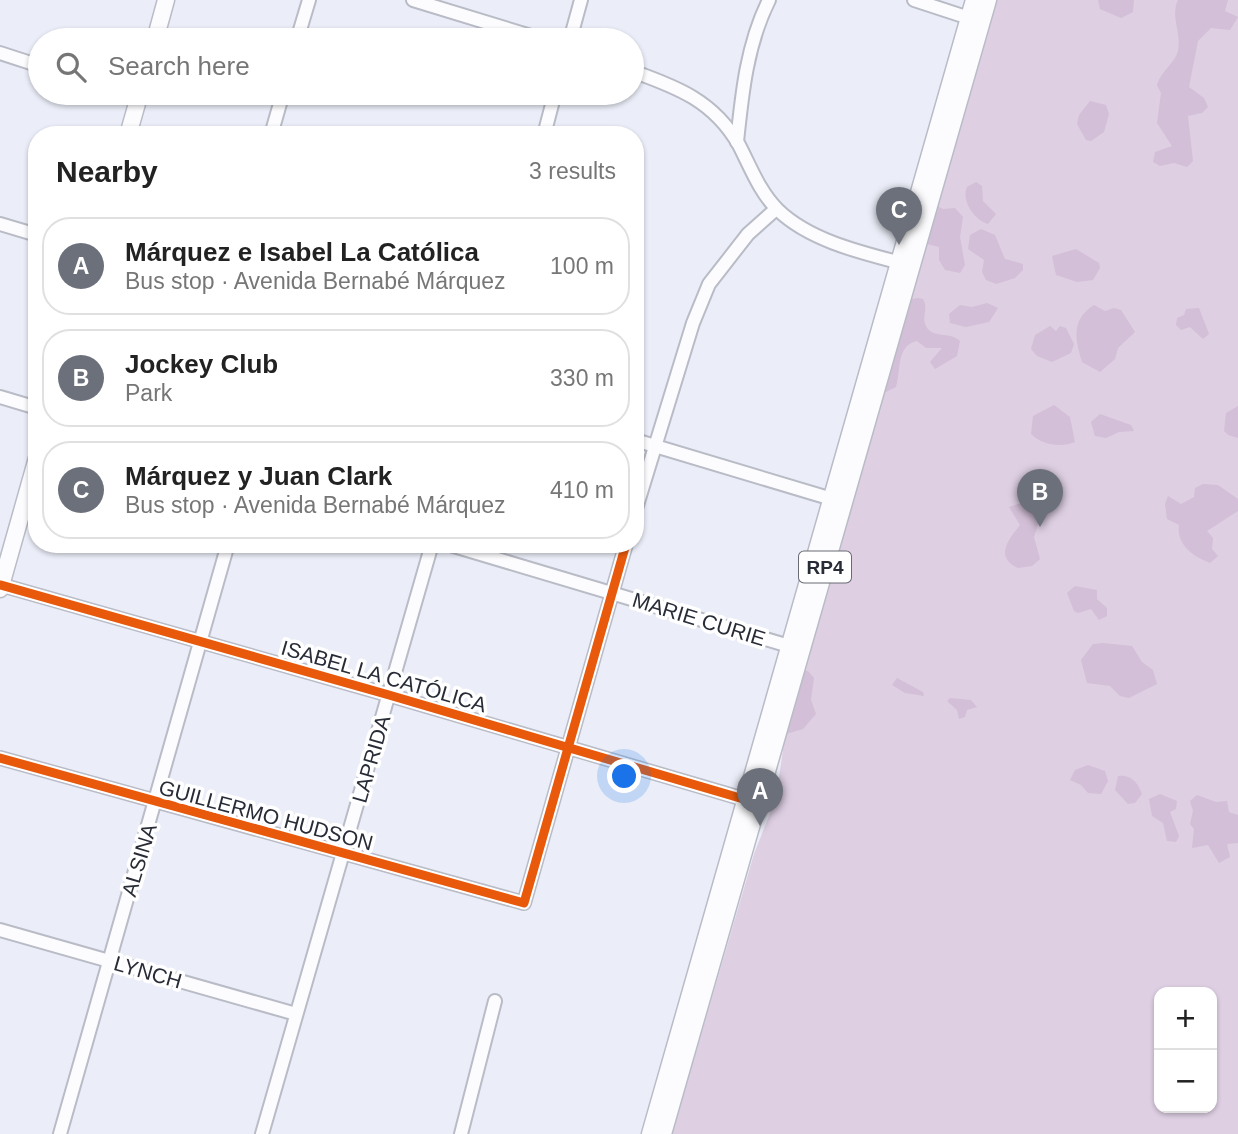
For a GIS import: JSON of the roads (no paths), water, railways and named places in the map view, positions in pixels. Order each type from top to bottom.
[{"type":"main road","points":[[158,28],[166,0]]},
{"type":"main road","name":"RP4","points":[[663,1134],[752,802],[906,264],[974,0]]},
{"type":"main road","name":"RP4","points":[[650,1134],[752,802],[789,646],[832,499],[988,0]]},
{"type":"main road","points":[[129,126],[132,105]]},
{"type":"main road","points":[[1,581],[28,489]]},
{"type":"street","points":[[301,28],[309,0]]},
{"type":"street","points":[[413,0],[452,5],[512,28]]},
{"type":"street","points":[[573,28],[581,0]]},
{"type":"street","points":[[737,142],[743,86],[758,21],[769,0]]},
{"type":"street","points":[[914,0],[968,18]]},
{"type":"street","points":[[0,53],[28,62]]},
{"type":"street","points":[[644,75],[682,88],[698,98],[737,142],[776,209],[817,235],[906,264]]},
{"type":"street","points":[[274,126],[280,105]]},
{"type":"street","points":[[546,126],[552,105]]},
{"type":"street","points":[[644,482],[693,323],[709,285],[748,234],[776,209]]},
{"type":"street","points":[[0,224],[28,232]]},
{"type":"street","points":[[0,397],[28,405]]},
{"type":"street","points":[[644,443],[832,499]]},
{"type":"street","name":"ALSINA","points":[[60,1134],[225,553]]},
{"type":"street","name":"LAPRIDA","points":[[262,1134],[429,553]]},
{"type":"street","name":"MARIE CURIE","points":[[477,553],[789,646]]},
{"type":"street","points":[[567,749],[623,553]]},
{"type":"street","name":"ISABEL LA CATÓLICA","points":[[1,581],[752,802]]},
{"type":"street","name":"GUILLERMO HUDSON","points":[[0,758],[524,903],[567,749]]},
{"type":"street","name":"LYNCH","points":[[0,930],[296,1014]]},
{"type":"street","points":[[461,1134],[495,1001]]},
{"type":"place","name":"Márquez y Juan Clark","points":[[899,245]]},
{"type":"place","name":"Jockey Club","points":[[1040,527]]},
{"type":"place","name":"Márquez e Isabel La Católica","points":[[760,826]]}]
